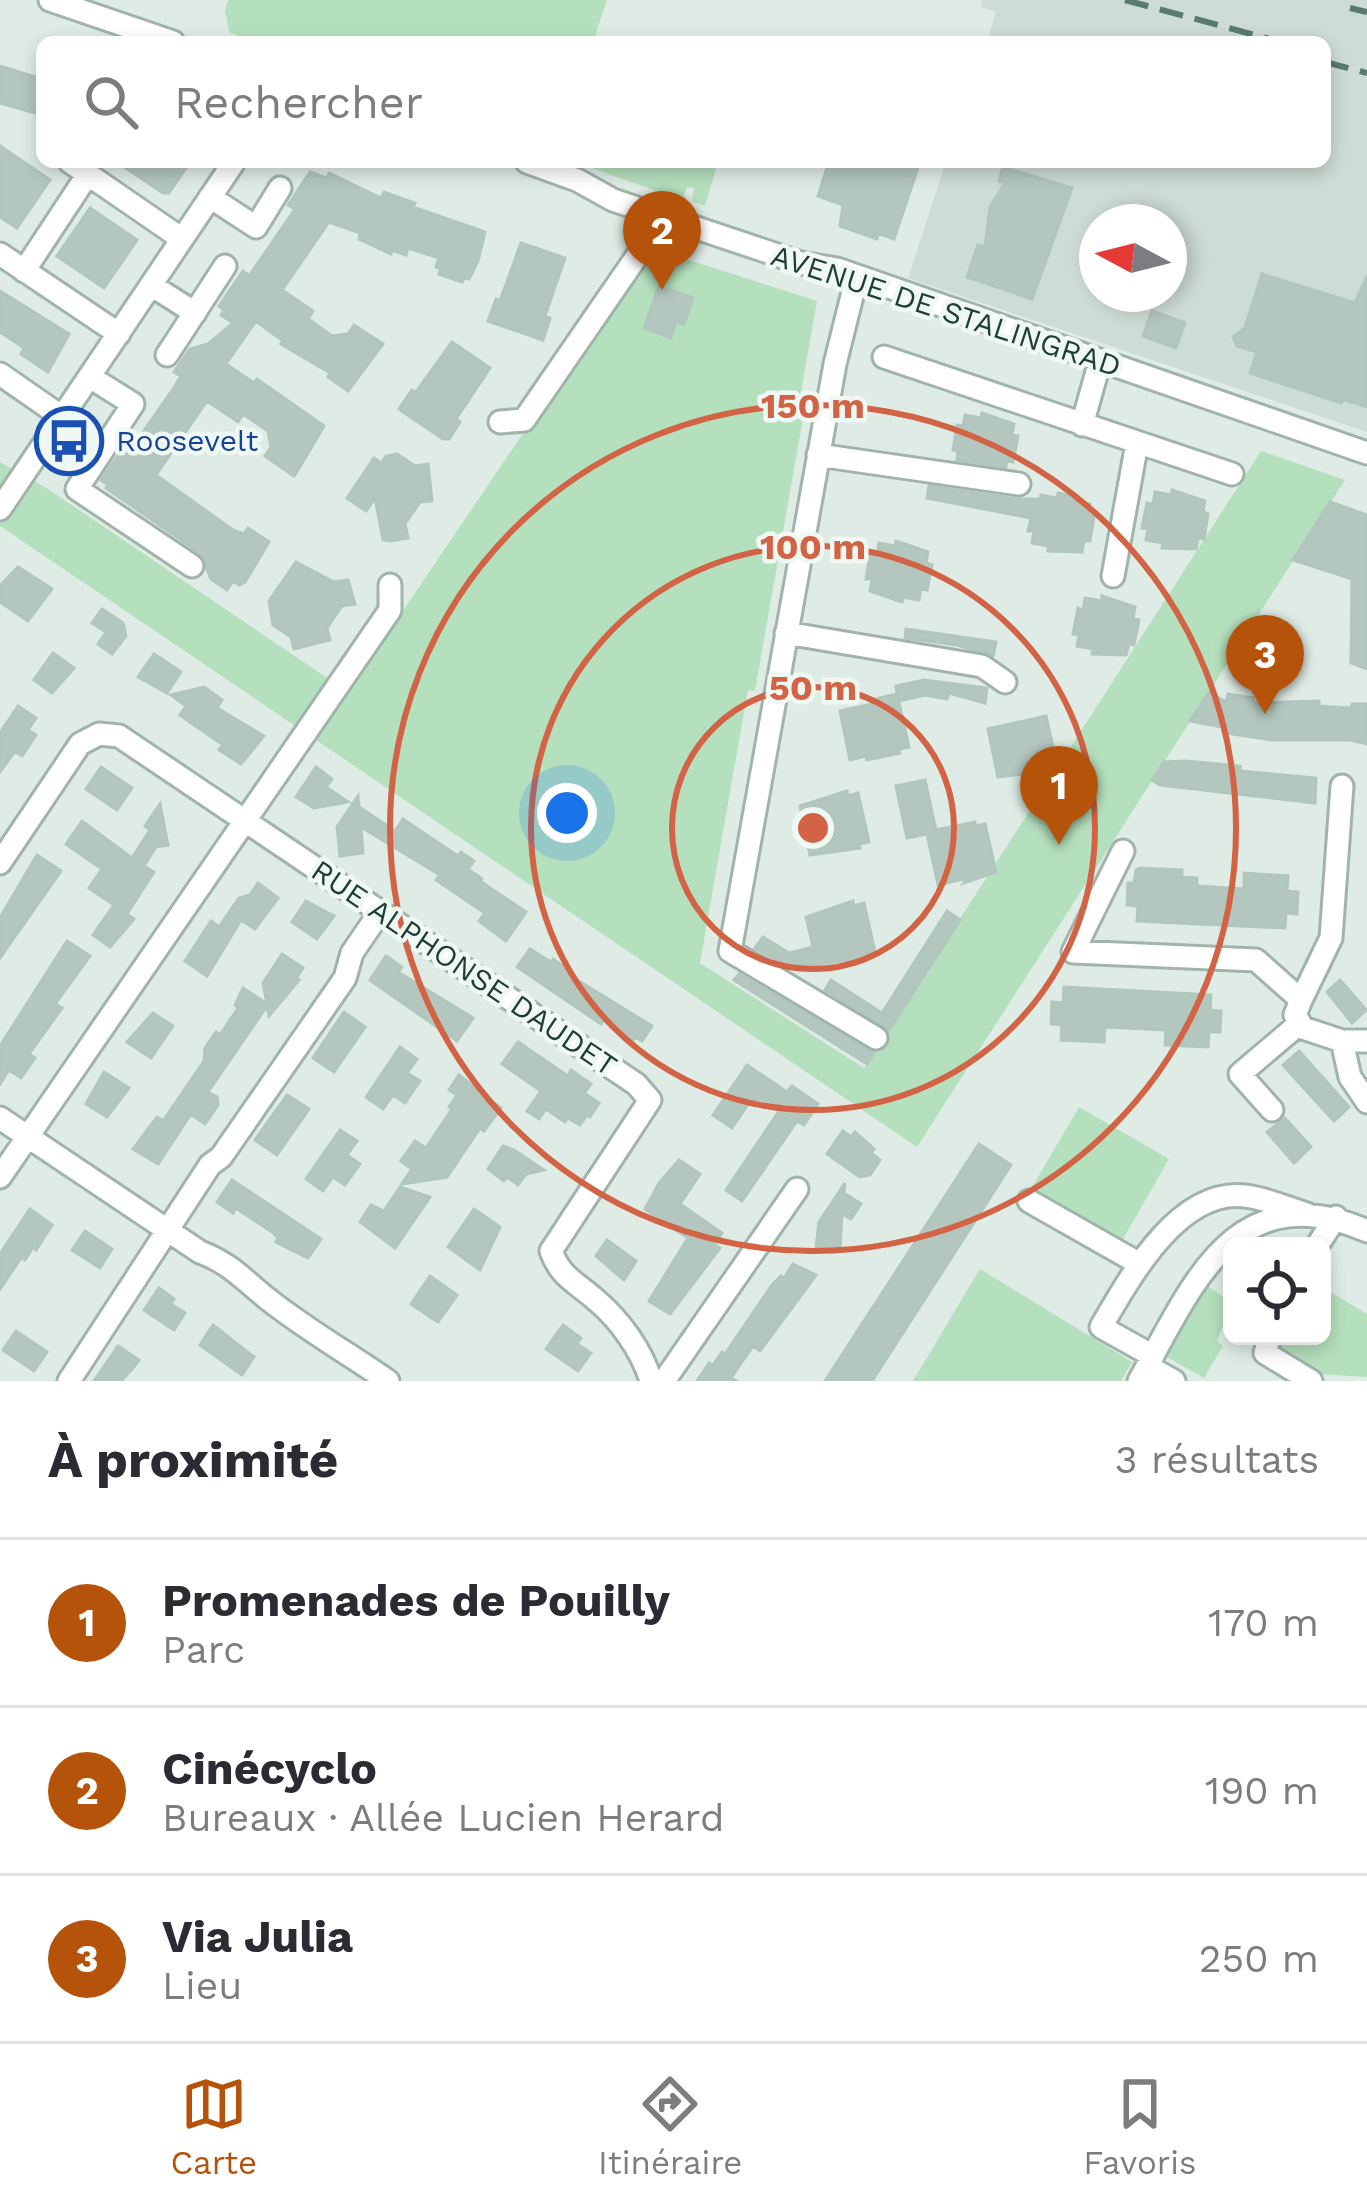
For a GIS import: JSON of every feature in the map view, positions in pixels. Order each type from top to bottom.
[{"type":"street","points":[[50,0],[155,36]]},
{"type":"street","points":[[24,271],[79,168],[182,239]]},
{"type":"street","points":[[0,509],[230,168]]},
{"type":"street","name":"AVENUE DE STALINGRAD","points":[[542,168],[664,217],[801,263],[857,276],[1367,453]]},
{"type":"street","points":[[210,197],[256,227],[280,188]]},
{"type":"street","points":[[500,422],[524,421],[664,217]]},
{"type":"street","points":[[0,254],[119,334]]},
{"type":"street","points":[[166,355],[225,266]]},
{"type":"street","points":[[857,276],[842,325],[730,951],[876,1038]]},
{"type":"street","points":[[152,285],[195,313]]},
{"type":"street","points":[[884,357],[1232,474]]},
{"type":"street","points":[[1082,425],[1100,361]]},
{"type":"street","points":[[0,374],[62,417]]},
{"type":"street","points":[[90,376],[133,404],[77,490],[192,566]]},
{"type":"street","points":[[1113,576],[1137,442]]},
{"type":"street","points":[[818,455],[1019,484]]},
{"type":"street","points":[[0,1177],[390,610],[390,585]]},
{"type":"street","points":[[786,633],[982,666],[1005,682]]},
{"type":"street","name":"RUE ALPHONSE DAUDET","points":[[0,863],[80,744],[99,734],[119,736],[637,1084],[650,1100],[551,1250],[558,1270],[621,1326],[651,1381]]},
{"type":"street","points":[[1272,1110],[1240,1074],[1299,1010],[1331,938],[1342,786]]},
{"type":"street","points":[[1123,851],[1073,952],[1256,960],[1299,1010],[1308,1032],[1342,1041],[1367,1041]]},
{"type":"street","points":[[69,1381],[166,1230],[345,978],[352,953],[380,912]]},
{"type":"street","points":[[1342,1041],[1350,1078],[1367,1102]]},
{"type":"street","points":[[0,1118],[166,1230],[246,1276],[266,1298],[388,1381]]},
{"type":"street","points":[[664,1381],[797,1190]]},
{"type":"street","points":[[1174,1381],[1146,1368],[1101,1327],[1138,1263],[1169,1229],[1223,1196],[1245,1196],[1307,1214],[1327,1237]]},
{"type":"street","points":[[1028,1201],[1138,1263]]},
{"type":"street","points":[[1146,1368],[1200,1272],[1222,1266],[1241,1230],[1307,1214]]},
{"type":"street","points":[[1331,1237],[1367,1231]]},
{"type":"street","points":[[1267,1345],[1265,1353],[1310,1381]]},
{"type":"shaded area","points":[[982,0],[1367,0],[1367,432],[908,278],[944,168],[1331,168],[1331,36],[989,36],[996,12],[981,7]]},
{"type":"green space","points":[[228,0],[607,0],[595,36],[240,36],[229,32]]},
{"type":"green space","points":[[592,168],[716,168],[705,206],[692,201],[694,188],[687,187],[682,200]]},
{"type":"green space","points":[[649,247],[817,301],[799,403],[805,407],[755,691],[748,690],[700,963],[864,1068],[1261,451],[1345,480],[917,1147],[0,526],[0,462],[48,489],[348,692]]},
{"type":"green space","points":[[1079,1107],[1169,1159],[1119,1246],[1028,1194]]},
{"type":"green space","points":[[980,1269],[1132,1362],[1121,1381],[913,1381]]},
{"type":"green space","points":[[1202,1282],[1223,1297],[1223,1326],[1217,1341],[1223,1346],[1204,1378],[1165,1356]]},
{"type":"green space","points":[[1331,1292],[1367,1314],[1367,1377],[1319,1374],[1275,1347],[1331,1345]]},
{"type":"building","points":[[0,66],[36,77],[36,113],[0,103]]},
{"type":"building","points":[[0,146],[50,180],[17,228],[0,217]]},
{"type":"building","points":[[126,168],[186,168],[169,193]]},
{"type":"building","points":[[827,168],[918,168],[894,239],[878,233],[877,239],[840,226],[843,205],[818,196]]},
{"type":"building","points":[[1006,168],[1072,188],[1032,299],[967,277],[978,245],[985,247],[990,207],[1005,183],[999,181]]},
{"type":"building","points":[[310,172],[327,178],[329,173],[381,198],[384,192],[485,232],[478,261],[469,279],[464,277],[462,282],[439,274],[439,258],[408,248],[406,255],[392,250],[391,254],[359,239],[360,233],[329,222],[282,290],[313,311],[308,319],[332,336],[348,334],[354,325],[383,344],[348,391],[256,321],[226,364],[254,383],[257,379],[324,426],[294,476],[265,456],[271,447],[268,431],[243,414],[238,422],[207,401],[156,475],[233,530],[244,534],[248,528],[269,542],[245,582],[233,581],[227,590],[211,579],[201,554],[101,480],[130,438],[136,442],[173,389],[181,376],[174,372],[190,349],[208,344],[233,323],[221,315],[224,310],[219,306],[243,271],[249,276],[295,209],[288,205]]},
{"type":"building","points":[[90,208],[137,240],[104,288],[57,256]]},
{"type":"building","points":[[521,243],[565,258],[545,316],[550,318],[543,340],[488,321]]},
{"type":"building","points":[[1262,274],[1355,303],[1367,276],[1367,407],[1250,373],[1257,352],[1237,346],[1233,337],[1245,328]]},
{"type":"building","points":[[659,286],[693,298],[684,324],[676,321],[671,338],[644,328]]},
{"type":"building","points":[[0,291],[69,334],[48,372],[0,332]]},
{"type":"building","points":[[1152,312],[1185,323],[1176,348],[1143,336]]},
{"type":"building","points":[[452,342],[490,368],[456,419],[460,422],[449,439],[443,439],[399,409]]},
{"type":"building","points":[[982,413],[1014,424],[1012,435],[1018,436],[1013,462],[1007,460],[1006,467],[957,460],[958,451],[953,450],[957,425],[963,426],[965,415],[981,418]]},
{"type":"building","points":[[397,454],[415,466],[428,464],[432,501],[420,502],[405,524],[408,538],[390,541],[383,540],[375,498],[366,511],[347,498],[374,458],[381,463],[386,456]]},
{"type":"building","points":[[929,486],[1017,499],[1057,498],[1058,493],[1075,496],[1074,501],[1090,504],[1088,515],[1094,516],[1090,541],[1084,541],[1082,552],[1048,551],[1048,546],[1032,543],[1031,518],[927,498]]},
{"type":"building","points":[[1172,490],[1205,501],[1204,539],[1198,538],[1196,549],[1162,548],[1163,543],[1146,540],[1148,529],[1142,528],[1147,503],[1153,504],[1155,492],[1171,495]]},
{"type":"building","points":[[1330,502],[1367,515],[1367,669],[1351,663],[1352,579],[1293,560]]},
{"type":"building","points":[[896,541],[928,552],[926,563],[932,565],[927,590],[921,588],[919,600],[903,597],[902,602],[870,591],[872,579],[866,579],[870,554],[877,555],[879,543],[895,546]]},
{"type":"building","points":[[296,562],[334,582],[348,580],[355,604],[342,606],[327,628],[330,640],[294,649],[291,637],[273,625],[269,601]]},
{"type":"building","points":[[18,567],[52,589],[28,621],[0,602],[0,586]]},
{"type":"building","points":[[1102,596],[1135,607],[1133,619],[1139,620],[1134,645],[1129,644],[1126,655],[1092,654],[1093,649],[1077,646],[1079,635],[1073,634],[1078,608],[1083,610],[1085,598],[1102,601]]},
{"type":"building","points":[[102,609],[123,623],[126,636],[112,654],[98,644],[106,632],[92,623]]},
{"type":"building","points":[[906,629],[996,642],[993,656],[905,638]]},
{"type":"building","points":[[53,653],[74,668],[52,693],[34,680]]},
{"type":"building","points":[[154,654],[181,672],[167,693],[138,677]]},
{"type":"building","points":[[924,680],[987,688],[985,703],[949,693],[947,699],[898,698],[909,747],[899,749],[900,753],[850,760],[840,711],[872,704],[871,700],[897,694],[896,686]]},
{"type":"building","points":[[204,687],[222,700],[217,708],[264,736],[241,764],[180,715],[186,706],[171,695]]},
{"type":"building","points":[[1209,692],[1226,702],[1228,694],[1254,698],[1253,703],[1319,701],[1319,706],[1351,708],[1352,704],[1367,704],[1367,744],[1272,740],[1190,721]]},
{"type":"building","points":[[18,706],[36,718],[28,730],[36,735],[22,756],[15,751],[0,772],[0,733]]},
{"type":"building","points":[[1046,716],[1057,764],[1046,767],[1047,771],[998,777],[988,729]]},
{"type":"building","points":[[1164,762],[1316,778],[1315,803],[1160,785],[1152,780]]},
{"type":"building","points":[[101,767],[132,788],[117,810],[86,789]]},
{"type":"building","points":[[316,767],[332,779],[326,787],[348,802],[314,808],[296,797]]},
{"type":"building","points":[[925,780],[936,830],[985,824],[996,872],[964,883],[968,878],[938,885],[927,834],[907,838],[896,786]]},
{"type":"building","points":[[847,791],[848,796],[858,793],[869,842],[859,844],[860,848],[810,855],[800,806]]},
{"type":"building","points":[[358,796],[359,807],[395,831],[403,819],[458,856],[461,852],[474,861],[468,869],[480,881],[526,912],[506,941],[479,921],[485,913],[436,880],[440,875],[361,827],[363,853],[340,856],[337,827]]},
{"type":"building","points":[[160,804],[168,845],[156,847],[144,866],[154,872],[127,914],[134,919],[110,947],[93,935],[114,905],[89,888],[102,869],[66,844],[82,821],[132,858]]},
{"type":"building","points":[[37,855],[61,871],[0,958],[0,918]]},
{"type":"building","points":[[1140,868],[1182,870],[1182,877],[1197,878],[1197,886],[1244,889],[1244,873],[1288,876],[1287,891],[1298,892],[1297,914],[1286,913],[1285,928],[1137,921],[1138,906],[1127,905],[1128,883],[1134,883]]},
{"type":"building","points":[[258,883],[278,898],[255,929],[241,920],[207,976],[185,961],[211,921],[219,927],[239,898],[250,895]]},
{"type":"building","points":[[306,901],[334,916],[317,939],[292,922]]},
{"type":"building","points":[[853,901],[854,906],[864,903],[875,952],[865,954],[866,958],[789,968],[755,948],[763,937],[789,953],[813,947],[806,917]]},
{"type":"building","points":[[947,911],[960,920],[889,1030],[825,990],[831,980],[882,1013]]},
{"type":"building","points":[[67,941],[90,956],[55,1004],[62,1008],[29,1054],[35,1058],[21,1078],[9,1070],[0,1084],[0,1046]]},
{"type":"building","points":[[530,949],[553,959],[572,972],[569,975],[652,1026],[642,1041],[635,1037],[633,1041],[603,1020],[601,1024],[517,967]]},
{"type":"building","points":[[282,954],[303,968],[299,980],[269,1016],[267,1006],[208,1092],[217,1097],[218,1105],[205,1124],[191,1114],[158,1164],[133,1149],[157,1117],[163,1121],[204,1061],[205,1048],[238,1008],[235,1005],[243,988],[267,1004],[263,983]]},
{"type":"building","points":[[386,956],[402,967],[398,972],[473,1018],[457,1041],[370,980]]},
{"type":"building","points":[[739,974],[874,1053],[867,1064],[734,980]]},
{"type":"building","points":[[1340,980],[1366,1010],[1352,1023],[1327,992]]},
{"type":"building","points":[[1064,987],[1211,995],[1210,1010],[1221,1011],[1220,1032],[1209,1032],[1208,1047],[1165,1045],[1166,1030],[1105,1027],[1104,1042],[1061,1040],[1062,1025],[1051,1024],[1052,1002],[1063,1003]]},
{"type":"building","points":[[344,1012],[365,1027],[334,1072],[313,1058]]},
{"type":"building","points":[[153,1013],[173,1026],[151,1058],[127,1042]]},
{"type":"building","points":[[518,1042],[568,1076],[571,1070],[591,1084],[584,1093],[599,1103],[590,1117],[580,1125],[568,1118],[565,1122],[546,1109],[539,1119],[527,1111],[541,1091],[502,1064]]},
{"type":"building","points":[[400,1047],[417,1059],[407,1073],[420,1081],[405,1103],[393,1095],[383,1109],[366,1097]]},
{"type":"building","points":[[1299,1051],[1349,1107],[1334,1121],[1283,1065]]},
{"type":"building","points":[[747,1065],[787,1092],[792,1086],[818,1104],[804,1125],[797,1121],[742,1201],[726,1190],[779,1111],[763,1100],[751,1100],[732,1128],[713,1115]]},
{"type":"building","points":[[104,1072],[129,1088],[107,1117],[86,1104]]},
{"type":"building","points":[[459,1075],[501,1108],[484,1131],[480,1128],[447,1177],[402,1184],[412,1169],[401,1161],[415,1141],[426,1148],[452,1109],[457,1095],[449,1090]]},
{"type":"building","points":[[287,1095],[309,1109],[277,1155],[255,1140]]},
{"type":"building","points":[[1285,1118],[1311,1147],[1294,1163],[1267,1132]]},
{"type":"building","points":[[340,1130],[357,1141],[347,1155],[360,1164],[345,1185],[333,1177],[323,1191],[306,1179]]},
{"type":"building","points":[[843,1131],[851,1137],[855,1132],[874,1149],[871,1153],[880,1160],[870,1175],[860,1177],[827,1154]]},
{"type":"building","points":[[979,1144],[1011,1165],[872,1381],[825,1381]]},
{"type":"building","points":[[503,1146],[544,1170],[526,1174],[518,1185],[507,1177],[504,1181],[488,1169]]},
{"type":"building","points":[[679,1160],[700,1174],[680,1204],[722,1233],[714,1244],[720,1248],[670,1314],[649,1301],[688,1238],[645,1209]]},
{"type":"building","points":[[232,1180],[321,1239],[308,1258],[276,1242],[272,1232],[236,1208],[233,1213],[217,1202]]},
{"type":"building","points":[[845,1183],[844,1193],[861,1204],[851,1219],[842,1214],[840,1250],[816,1248],[819,1222]]},
{"type":"building","points":[[400,1187],[430,1197],[395,1248],[360,1222],[371,1205],[384,1211]]},
{"type":"building","points":[[30,1209],[52,1225],[0,1289],[0,1254]]},
{"type":"building","points":[[474,1209],[500,1227],[480,1270],[448,1247]]},
{"type":"building","points":[[85,1231],[112,1249],[100,1268],[72,1250]]},
{"type":"building","points":[[607,1240],[636,1261],[624,1280],[596,1256]]},
{"type":"building","points":[[793,1264],[816,1275],[760,1351],[753,1346],[731,1378],[736,1381],[697,1381],[709,1363],[713,1365],[725,1354],[772,1285]]},
{"type":"building","points":[[430,1276],[457,1295],[438,1322],[411,1304]]},
{"type":"building","points":[[159,1288],[185,1313],[174,1330],[144,1310]]},
{"type":"building","points":[[213,1325],[254,1357],[242,1375],[200,1345]]},
{"type":"building","points":[[563,1325],[591,1353],[578,1371],[546,1349]]},
{"type":"building","points":[[16,1331],[47,1352],[34,1371],[3,1350]]},
{"type":"building","points":[[118,1346],[139,1360],[121,1381],[94,1381]]},
{"type":"railway","points":[[1125,0],[1259,36]]},
{"type":"railway","points":[[1350,8],[1367,12]]},
{"type":"railway","points":[[1331,64],[1367,73]]},
{"type":"place","name":"Cinécyclo","points":[[662,290]]},
{"type":"place","name":"Roosevelt","points":[[69,441]]},
{"type":"place","name":"Via Julia","points":[[1265,714]]},
{"type":"place","name":"Promenades de Pouilly","points":[[1059,845]]}]
